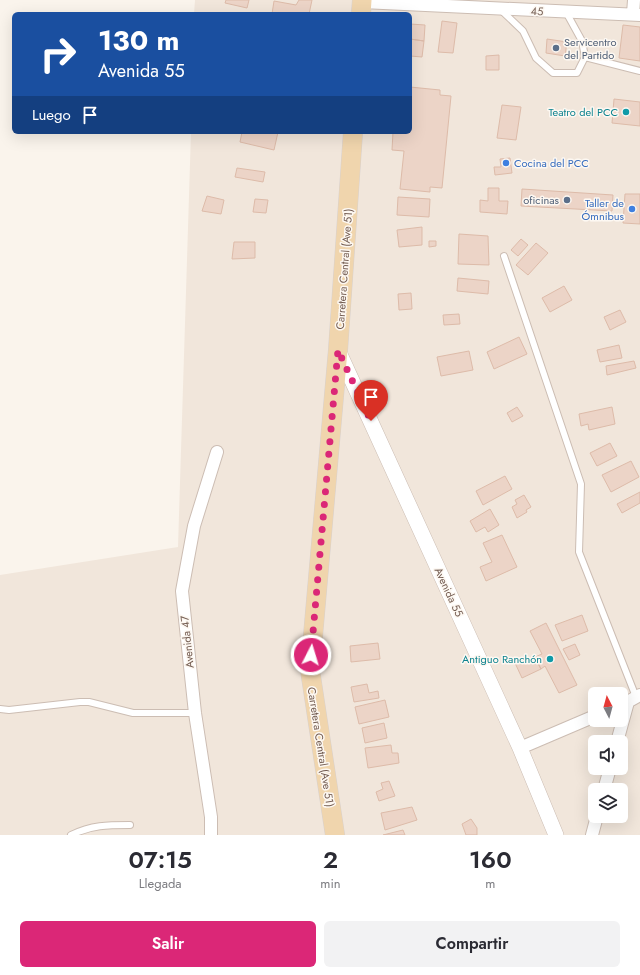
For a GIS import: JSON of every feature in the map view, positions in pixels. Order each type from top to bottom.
[{"type":"main road","name":"Carretera Central (Ave 51)","points":[[335,835],[310,670],[338,350],[353,134]]},
{"type":"street","points":[[634,0],[637,15]]},
{"type":"street","name":"45","points":[[361,5],[637,15]]},
{"type":"street","name":"Avenida 55","points":[[338,350],[520,748],[556,835]]},
{"type":"street","name":"Avenida 47","points":[[211,835],[211,817],[195,713],[182,591],[194,526],[217,452]]},
{"type":"street","points":[[619,735],[631,700]]},
{"type":"street","points":[[520,748],[588,719]]},
{"type":"street","points":[[592,835],[595,823]]},
{"type":"lane","points":[[499,9],[523,31],[536,58],[553,73],[577,73],[585,57],[582,41],[566,12]]},
{"type":"lane","points":[[585,57],[640,71]]},
{"type":"lane","points":[[504,256],[581,484],[579,552],[631,700]]},
{"type":"lane","points":[[0,709],[9,710],[89,702],[133,713],[195,713]]},
{"type":"lane","points":[[70,835],[100,825],[130,825]]},
{"type":"shaded area","points":[[195,0],[640,0],[640,835],[0,835],[0,575],[178,547],[191,134],[412,134],[412,12],[194,12]]},
{"type":"building","points":[[226,0],[249,0],[247,8],[225,3]]},
{"type":"building","points":[[299,0],[312,0],[309,12],[272,12],[274,1],[296,5]]},
{"type":"building","points":[[442,21],[457,23],[453,53],[438,52]]},
{"type":"building","points":[[412,24],[425,25],[424,41],[412,39]]},
{"type":"building","points":[[623,25],[640,27],[640,61],[619,58]]},
{"type":"building","points":[[412,39],[424,41],[422,57],[412,56]]},
{"type":"building","name":"Servicentro del Partido","points":[[547,39],[567,42],[565,56],[546,53]]},
{"type":"building","points":[[499,55],[499,70],[486,70],[486,56]]},
{"type":"building","points":[[412,87],[440,90],[440,95],[451,96],[442,188],[430,187],[430,192],[400,189],[404,151],[392,150],[393,134],[412,134]]},
{"type":"building","name":"Teatro del PCC","points":[[614,99],[640,102],[640,126],[612,123]]},
{"type":"building","points":[[502,105],[521,107],[516,140],[497,138]]},
{"type":"building","points":[[242,134],[278,134],[274,150],[240,142]]},
{"type":"building","name":"Cocina del PCC","points":[[510,158],[512,173],[495,175],[494,167],[501,167],[500,159]]},
{"type":"building","points":[[237,168],[265,172],[263,182],[235,177]]},
{"type":"building","points":[[488,188],[499,188],[499,201],[508,201],[507,214],[480,212],[480,200],[488,201]]},
{"type":"building","name":"oficinas","points":[[522,189],[613,195],[612,211],[521,206]]},
{"type":"building","name":"Taller de Ómnibus","points":[[625,194],[640,194],[640,224],[623,223]]},
{"type":"building","points":[[207,196],[224,200],[221,214],[202,211]]},
{"type":"building","points":[[398,197],[430,199],[429,217],[397,215]]},
{"type":"building","points":[[255,199],[268,200],[266,213],[253,212]]},
{"type":"building","points":[[422,227],[422,245],[399,247],[397,230]]},
{"type":"building","points":[[459,234],[488,236],[489,265],[458,264]]},
{"type":"building","points":[[521,239],[528,245],[518,256],[511,250]]},
{"type":"building","points":[[429,241],[436,241],[436,246],[429,247]]},
{"type":"building","points":[[234,242],[255,242],[255,258],[232,259]]},
{"type":"building","points":[[536,243],[548,253],[528,275],[516,265]]},
{"type":"building","points":[[458,278],[489,281],[488,294],[457,291]]},
{"type":"building","points":[[564,286],[572,300],[550,312],[542,298]]},
{"type":"building","points":[[411,293],[412,309],[399,310],[398,294]]},
{"type":"building","points":[[620,310],[626,322],[610,330],[604,317]]},
{"type":"building","points":[[459,314],[460,324],[444,325],[443,315]]},
{"type":"building","points":[[519,337],[527,354],[494,369],[487,352]]},
{"type":"building","points":[[619,345],[622,358],[600,362],[597,350]]},
{"type":"building","points":[[469,351],[473,370],[441,376],[437,357]]},
{"type":"building","points":[[634,361],[636,368],[607,375],[606,366]]},
{"type":"building","points":[[517,407],[523,416],[512,422],[507,413]]},
{"type":"building","points":[[612,407],[615,424],[589,430],[588,424],[581,426],[579,414]]},
{"type":"building","points":[[610,443],[617,456],[597,466],[590,453]]},
{"type":"building","points":[[631,461],[639,477],[611,492],[602,475]]},
{"type":"building","points":[[505,476],[512,489],[483,505],[476,491]]},
{"type":"building","points":[[640,492],[640,503],[622,513],[617,504]]},
{"type":"building","points":[[524,495],[531,507],[526,510],[527,512],[517,518],[512,507],[517,504],[515,500]]},
{"type":"building","points":[[490,509],[499,525],[488,532],[485,527],[476,532],[470,521]]},
{"type":"building","points":[[502,535],[517,567],[486,581],[480,567],[492,562],[483,543]]},
{"type":"building","points":[[582,615],[588,631],[562,641],[555,625]]},
{"type":"building","name":"Antiguo Ranchón","points":[[546,623],[577,685],[559,693],[545,666],[541,669],[535,657],[542,654],[530,631]]},
{"type":"building","points":[[378,643],[380,659],[351,662],[350,646]]},
{"type":"building","points":[[575,644],[580,655],[569,660],[563,649]]},
{"type":"building","points":[[527,657],[530,663],[536,660],[541,669],[522,678],[515,663]]},
{"type":"building","points":[[367,684],[369,693],[378,691],[379,698],[354,702],[351,687]]},
{"type":"building","points":[[385,700],[389,717],[359,724],[355,707]]},
{"type":"building","points":[[384,723],[387,738],[365,743],[362,728]]},
{"type":"building","points":[[391,745],[392,753],[398,753],[399,763],[368,768],[365,748]]},
{"type":"building","points":[[389,781],[395,796],[379,801],[376,792],[383,789],[381,783]]},
{"type":"building","points":[[412,807],[417,820],[385,830],[381,813]]},
{"type":"building","points":[[471,819],[477,828],[477,835],[466,835],[462,824]]},
{"type":"building","points":[[403,830],[405,835],[383,835]]},
{"type":"place","name":"Servicentro del Partido","points":[[556,48]]},
{"type":"place","name":"Teatro del PCC","points":[[626,112]]},
{"type":"place","name":"Cocina del PCC","points":[[506,163]]},
{"type":"place","name":"oficinas","points":[[567,200]]},
{"type":"place","name":"Taller de Ómnibus","points":[[632,209]]},
{"type":"place","name":"Antiguo Ranchón","points":[[550,659]]},
{"type":"route","points":[[311,655],[338,350],[371,421]]}]
